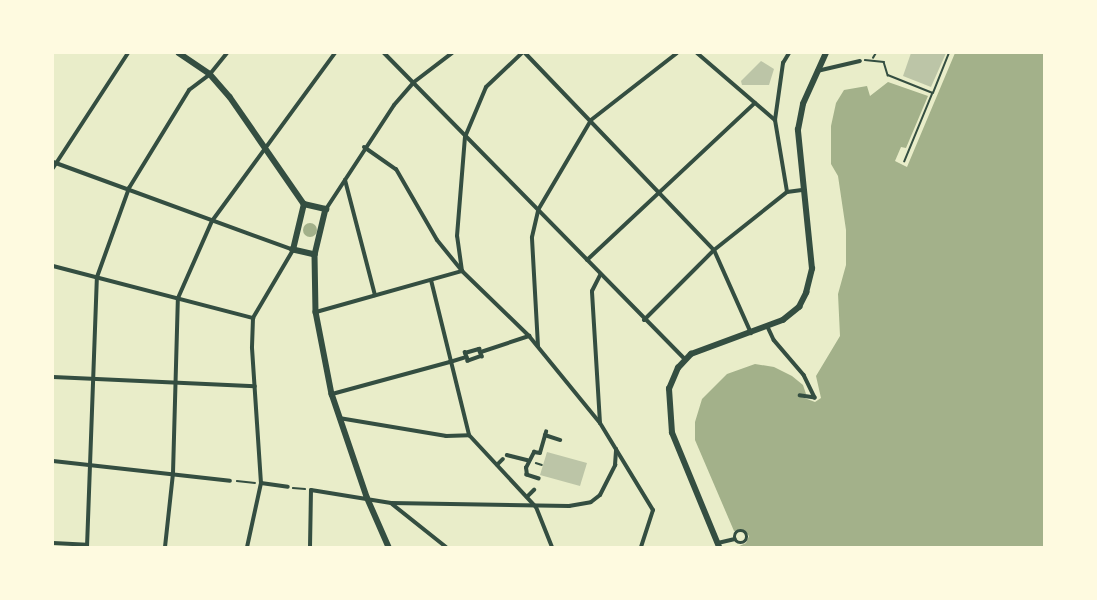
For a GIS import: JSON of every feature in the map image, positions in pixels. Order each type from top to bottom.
[{"type":"street","points":[[53,168],[54,163],[128,53]]},
{"type":"street","points":[[179,53],[210,74],[267,146],[304,204],[326,209]]},
{"type":"street","points":[[53,543],[87,546],[92,465],[93,381],[97,277],[129,188],[189,90],[210,74],[227,53]]},
{"type":"street","points":[[165,547],[173,473],[173,385],[178,298],[212,221],[336,53]]},
{"type":"street","points":[[384,53],[414,82],[465,137],[587,260],[644,320],[685,359]]},
{"type":"street","points":[[389,547],[367,497],[332,394],[316,312],[314,255],[326,209],[364,147],[414,82],[452,53]]},
{"type":"street","points":[[462,272],[457,236],[465,137],[486,87],[523,53],[591,120],[714,250],[751,332]]},
{"type":"street","points":[[538,346],[532,237],[538,210],[591,120],[677,53]]},
{"type":"street","points":[[697,53],[775,120]]},
{"type":"street","points":[[787,192],[778,129],[775,120],[783,63],[789,53]]},
{"type":"street","points":[[734,538],[718,545],[669,424],[669,389],[685,359],[705,347],[768,327],[789,317],[802,302],[811,277],[811,259],[802,190],[798,130],[802,104],[826,53]]},
{"type":"street","points":[[817,71],[860,61]]},
{"type":"street","points":[[587,260],[658,191],[755,102]]},
{"type":"street","points":[[364,147],[396,169],[437,240],[462,272],[529,336],[600,423],[653,510],[641,547]]},
{"type":"street","points":[[54,163],[129,188],[212,221],[293,250],[314,255]]},
{"type":"street","points":[[345,180],[375,295]]},
{"type":"street","points":[[644,320],[714,250],[787,192],[802,190]]},
{"type":"street","points":[[247,547],[261,483],[255,386],[253,318],[293,250],[304,204]]},
{"type":"street","points":[[53,266],[253,318]]},
{"type":"street","points":[[316,312],[462,272]]},
{"type":"street","points":[[600,275],[592,291],[600,423]]},
{"type":"street","points":[[431,280],[469,435],[536,508],[552,547]]},
{"type":"street","points":[[768,327],[774,340],[804,375],[815,398],[800,396]]},
{"type":"street","points":[[466,357],[465,353],[479,349],[481,352],[529,336]]},
{"type":"street","points":[[466,357],[468,361],[482,356],[481,352]]},
{"type":"street","points":[[332,394],[466,357]]},
{"type":"street","points":[[53,377],[93,381],[173,385],[255,386]]},
{"type":"street","points":[[339,418],[446,436],[469,435]]},
{"type":"street","points":[[507,455],[532,461],[534,452],[540,453],[545,433],[560,440]]},
{"type":"street","points":[[310,547],[311,490],[367,497],[391,503],[536,508],[569,506],[596,499],[611,477],[616,449]]},
{"type":"street","points":[[497,465],[503,458]]},
{"type":"street","points":[[527,460],[527,475],[539,479]]},
{"type":"street","points":[[53,461],[173,473],[230,481]]},
{"type":"street","points":[[261,483],[288,487]]},
{"type":"street","points":[[527,497],[534,490]]},
{"type":"street","points":[[391,503],[446,547]]},
{"type":"path","points":[[874,58],[876,53]]},
{"type":"path","points":[[905,162],[949,53]]},
{"type":"path","points":[[860,61],[874,58],[884,62],[888,75],[933,93]]},
{"type":"path","points":[[532,461],[542,465]]},
{"type":"path","points":[[230,481],[261,483]]},
{"type":"path","points":[[288,487],[311,490]]},
{"type":"shaded area","points":[[955,53],[1044,53],[1044,547],[737,547],[746,543],[749,536],[743,530],[734,531],[695,440],[695,422],[702,399],[727,374],[755,364],[774,367],[792,376],[803,385],[806,394],[799,396],[815,402],[821,398],[816,376],[840,336],[838,294],[846,265],[846,230],[838,176],[831,164],[831,126],[836,103],[844,90],[867,86],[870,96],[888,82],[928,96],[906,148],[901,147],[895,161],[907,167]]},
{"type":"shaded area","points":[[307,223],[313,223],[317,227],[317,233],[313,237],[307,237],[303,233],[303,227]]},
{"type":"building","points":[[911,53],[946,53],[931,87],[903,76]]},
{"type":"building","points":[[761,61],[774,69],[769,85],[742,85],[741,81]]},
{"type":"building","points":[[547,452],[587,463],[580,486],[540,475]]}]
